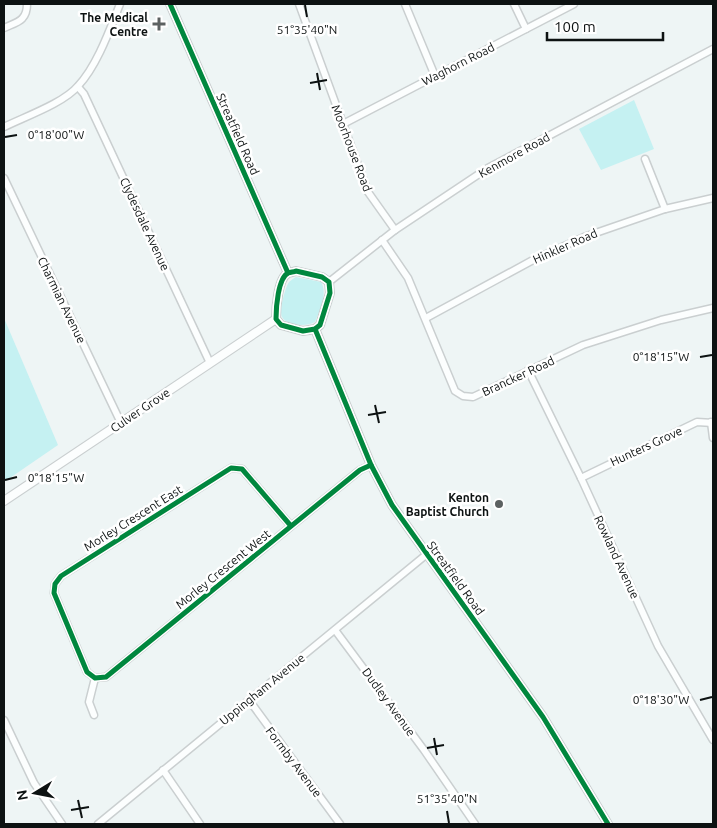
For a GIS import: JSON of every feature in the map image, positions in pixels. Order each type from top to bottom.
[{"type":"street","points":[[4,28],[21,20],[27,13],[27,4]]},
{"type":"street","points":[[4,127],[60,100],[78,87],[98,55],[120,4]]},
{"type":"street","name":"Streatfield Road","points":[[170,4],[288,273]]},
{"type":"street","name":"Moorhouse Road","points":[[300,4],[368,192],[395,230]]},
{"type":"street","points":[[405,4],[435,76]]},
{"type":"street","points":[[514,4],[526,29]]},
{"type":"street","name":"Waghorn Road","points":[[343,124],[574,4]]},
{"type":"street","name":"Kenmore Road","points":[[329,282],[395,230],[488,168],[713,49]]},
{"type":"street","name":"Clydesdale Avenue","points":[[78,87],[84,94],[210,363]]},
{"type":"street","points":[[645,159],[665,209]]},
{"type":"street","name":"Charmian Avenue","points":[[4,178],[121,423]]},
{"type":"street","name":"Hinkler Road","points":[[426,318],[533,260],[606,228],[665,209],[713,198]]},
{"type":"street","name":"Brancker Road","points":[[382,240],[408,278],[426,318],[454,391],[463,396],[472,397],[583,345],[661,320],[713,308]]},
{"type":"street","points":[[296,271],[322,277],[329,282],[330,293],[320,325],[314,329],[303,331],[281,325],[276,319],[276,306],[283,279],[288,273],[296,271]]},
{"type":"street","name":"Culver Grove","points":[[4,501],[276,319]]},
{"type":"street","name":"Streatfield Road","points":[[314,329],[371,464],[392,505],[543,717],[608,824]]},
{"type":"street","name":"Rowland Avenue","points":[[528,370],[581,478],[658,646],[713,740]]},
{"type":"street","name":"Hunters Grove","points":[[581,478],[696,422],[712,423]]},
{"type":"street","points":[[712,423],[713,438]]},
{"type":"street","name":"Morley Crescent West","points":[[95,678],[106,677],[360,470],[371,464]]},
{"type":"street","name":"Morley Crescent East","points":[[95,678],[86,672],[54,593],[55,584],[61,576],[231,468],[242,469],[292,526]]},
{"type":"street","name":"Uppingham Avenue","points":[[98,824],[427,554]]},
{"type":"street","name":"Dudley Avenue","points":[[336,630],[424,750],[475,824]]},
{"type":"street","points":[[94,715],[89,702],[95,678]]},
{"type":"street","name":"Formby Avenue","points":[[249,700],[340,824]]},
{"type":"street","points":[[4,720],[34,784],[62,824]]},
{"type":"street","points":[[163,770],[200,824]]},
{"type":"shaded area","points":[[634,100],[654,149],[601,170],[579,129]]},
{"type":"shaded area","points":[[296,277],[321,282],[323,287],[321,307],[315,322],[311,324],[293,324],[285,320],[281,314],[286,289],[289,282]]},
{"type":"shaded area","points":[[4,318],[58,445],[4,482]]},
{"type":"cycle path","points":[[170,4],[288,273]]},
{"type":"cycle path","points":[[296,271],[322,277],[329,282],[330,293],[320,325],[315,329],[303,331],[281,325],[276,319],[278,294],[282,281],[288,273],[296,271]]},
{"type":"cycle path","points":[[315,329],[371,465],[392,505],[543,717],[608,824]]},
{"type":"cycle path","points":[[291,526],[242,469],[231,468],[61,576],[55,584],[54,593],[87,672],[95,678],[106,677],[360,470],[371,465]]},
{"type":"place","name":"The Medical Centre","points":[[159,24]]},
{"type":"place","name":"Kenton Baptist Church","points":[[499,504]]}]
